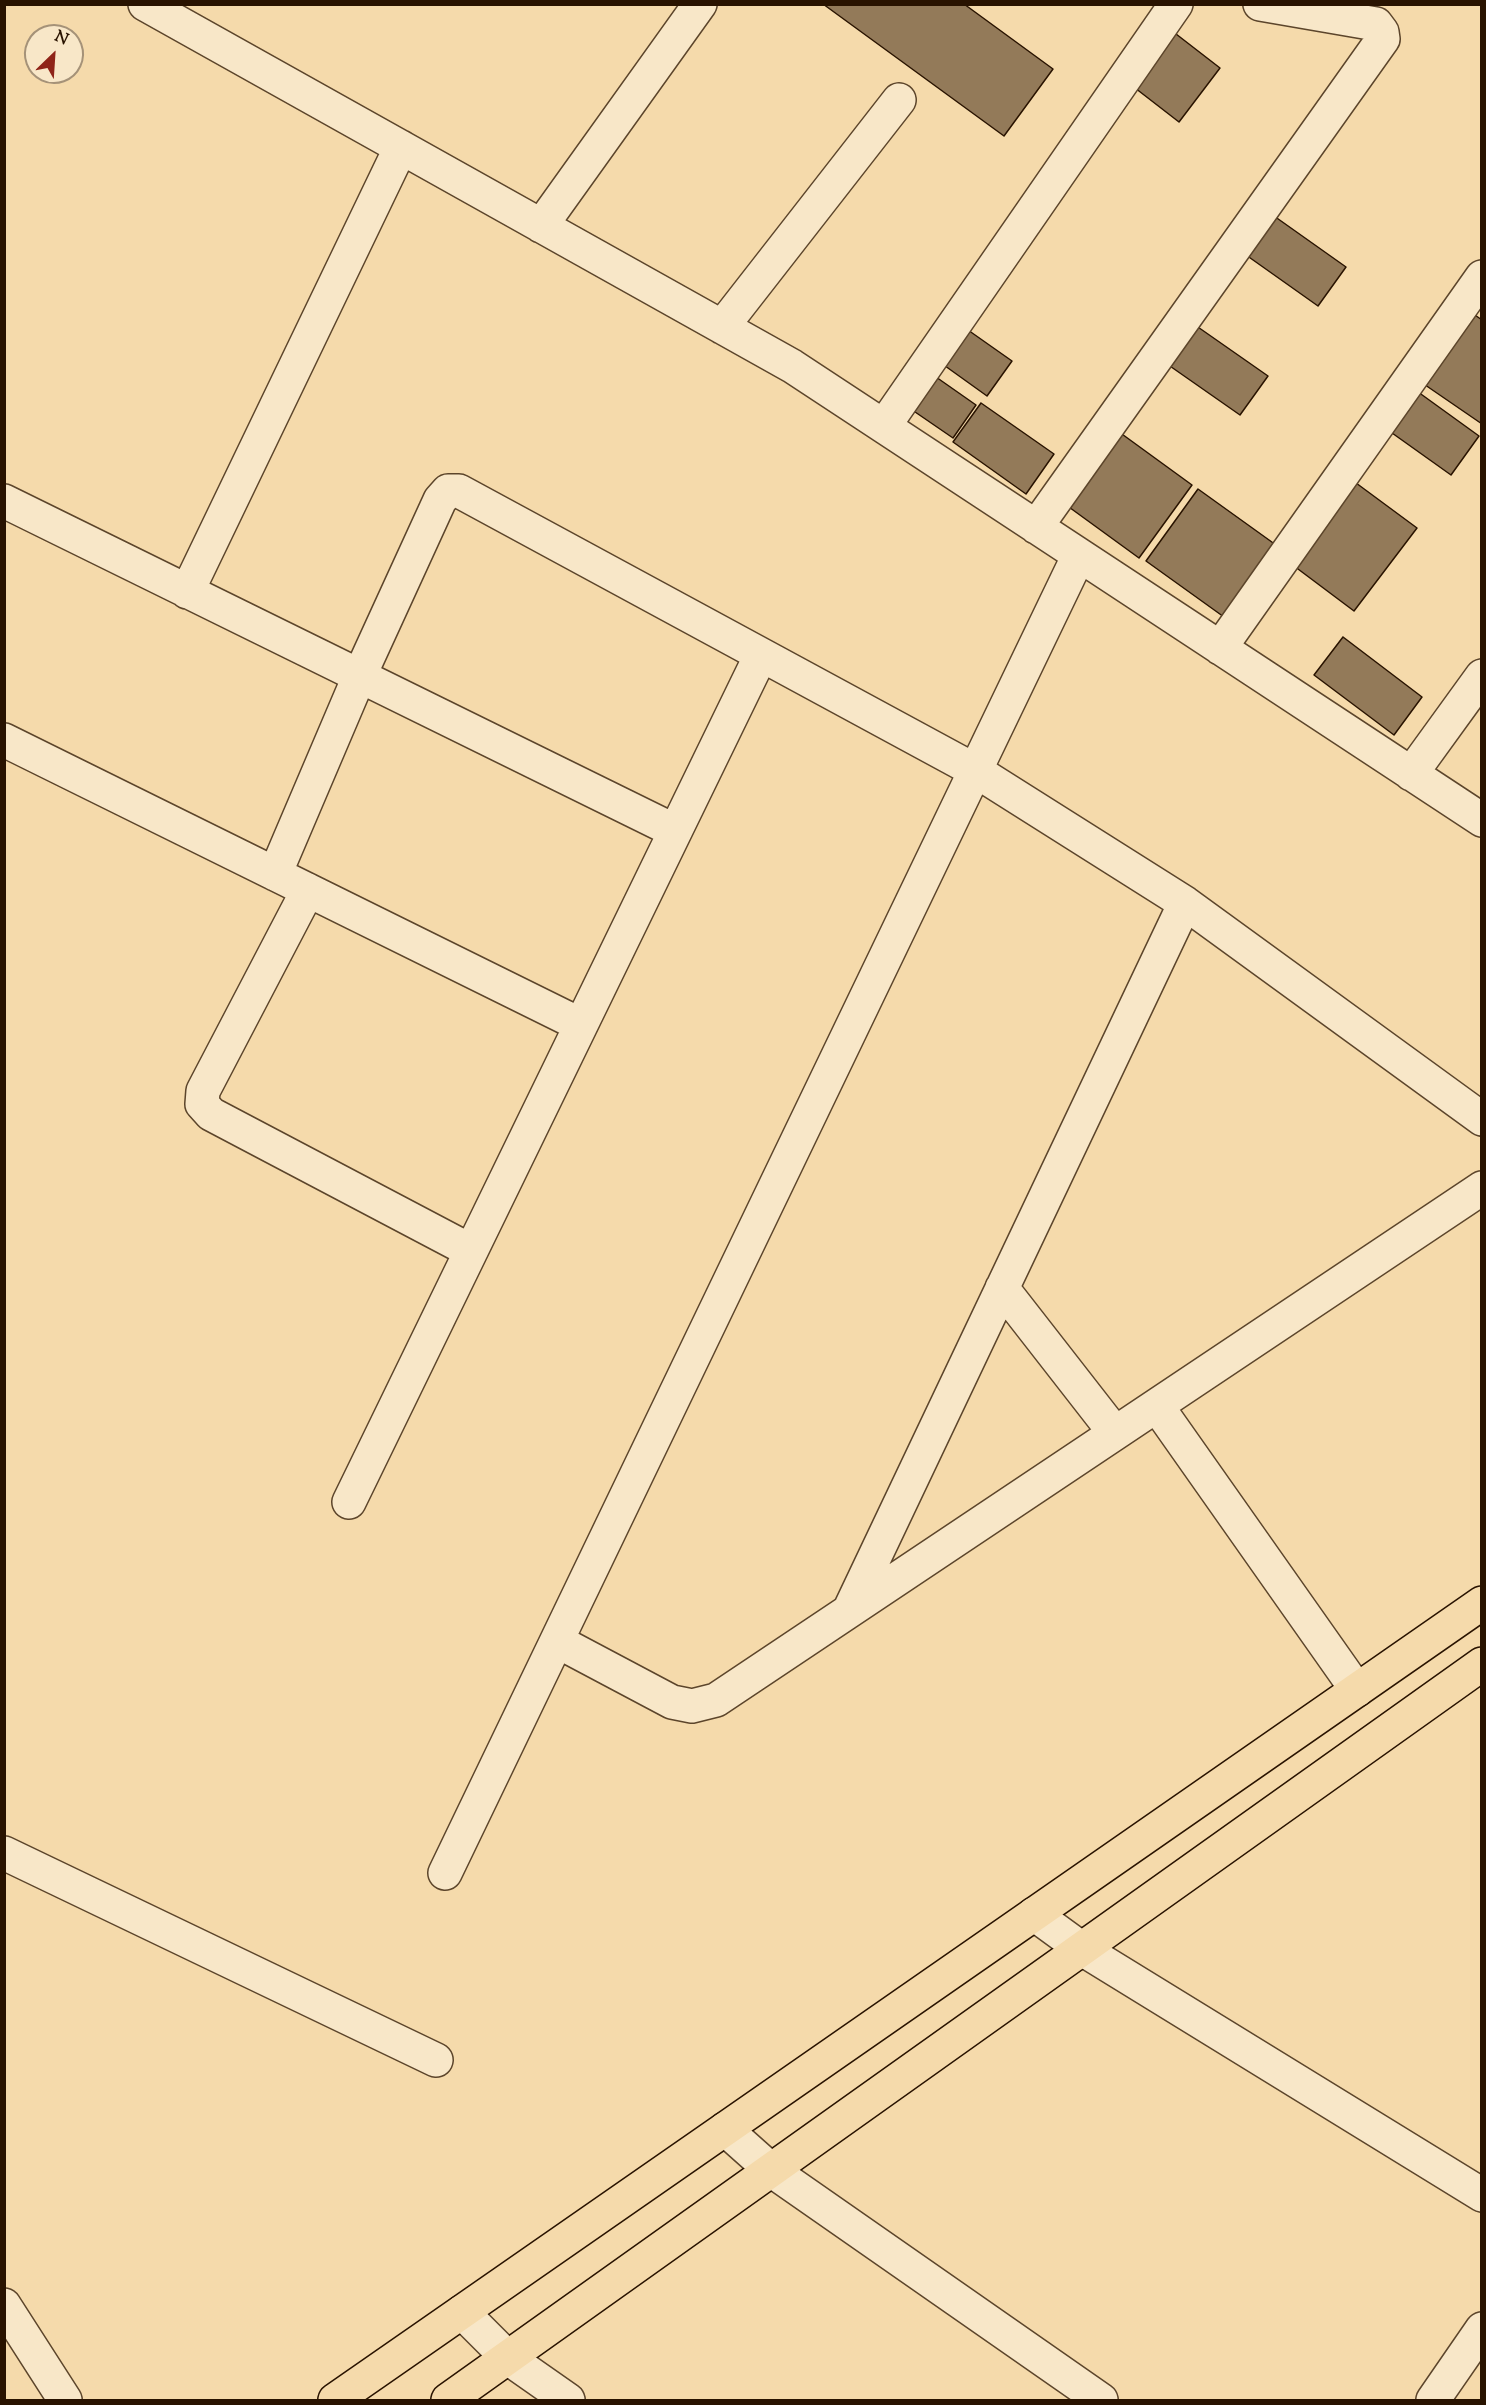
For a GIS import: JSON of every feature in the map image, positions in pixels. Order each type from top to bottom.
[{"type":"main road","points":[[335,2400],[1482,1603]]},
{"type":"main road","points":[[448,2400],[1482,1664]]},
{"type":"street","points":[[145,4],[792,366],[1482,820]]},
{"type":"street","points":[[541,226],[700,4]]},
{"type":"street","points":[[884,426],[1176,4]]},
{"type":"street","points":[[1036,526],[1378,50],[1383,39],[1382,32],[1376,24],[1260,4]]},
{"type":"street","points":[[722,327],[899,100]]},
{"type":"street","points":[[187,592],[401,147]]},
{"type":"street","points":[[1220,648],[1482,277]]},
{"type":"street","points":[[276,874],[359,677],[440,500],[448,491],[459,491],[976,771],[1185,903],[1482,1119]]},
{"type":"street","points":[[4,501],[675,831]]},
{"type":"street","points":[[445,1873],[1080,555]]},
{"type":"street","points":[[349,1502],[761,655]]},
{"type":"street","points":[[1411,774],[1482,676]]},
{"type":"street","points":[[4,740],[581,1024]]},
{"type":"street","points":[[308,890],[203,1091],[202,1104],[211,1114],[471,1251]]},
{"type":"street","points":[[849,1611],[1185,903]]},
{"type":"street","points":[[557,1641],[672,1702],[692,1706],[716,1700],[1482,1188]]},
{"type":"street","points":[[1002,1288],[1115,1433]]},
{"type":"street","points":[[1157,1406],[1357,1690]]},
{"type":"street","points":[[4,1853],[436,2060]]},
{"type":"street","points":[[1034,1914],[1082,1949],[1482,2195]]},
{"type":"street","points":[[726,2129],[771,2170],[1101,2400]]},
{"type":"street","points":[[4,2305],[64,2400]]},
{"type":"street","points":[[462,2312],[508,2358],[568,2400]]},
{"type":"street","points":[[1433,2400],[1482,2329]]},
{"type":"building","points":[[823,4],[964,4],[1053,69],[1004,136]]},
{"type":"building","points":[[1167,27],[1220,68],[1179,122],[1126,81]]},
{"type":"building","points":[[1274,216],[1346,267],[1318,306],[1246,255]]},
{"type":"building","points":[[1465,308],[1482,320],[1482,424],[1415,378]]},
{"type":"building","points":[[958,323],[1012,361],[987,396],[934,358]]},
{"type":"building","points":[[1195,325],[1268,376],[1240,415],[1167,364]]},
{"type":"building","points":[[926,370],[976,405],[953,438],[902,403]]},
{"type":"building","points":[[1407,384],[1479,436],[1451,475],[1378,423]]},
{"type":"building","points":[[981,403],[1054,454],[1026,494],[953,442]]},
{"type":"building","points":[[1115,429],[1192,485],[1139,558],[1062,502]]},
{"type":"building","points":[[1352,480],[1417,528],[1354,611],[1290,563]]},
{"type":"building","points":[[1198,489],[1276,545],[1224,617],[1146,561]]},
{"type":"building","points":[[1343,637],[1422,697],[1394,735],[1314,675]]}]
